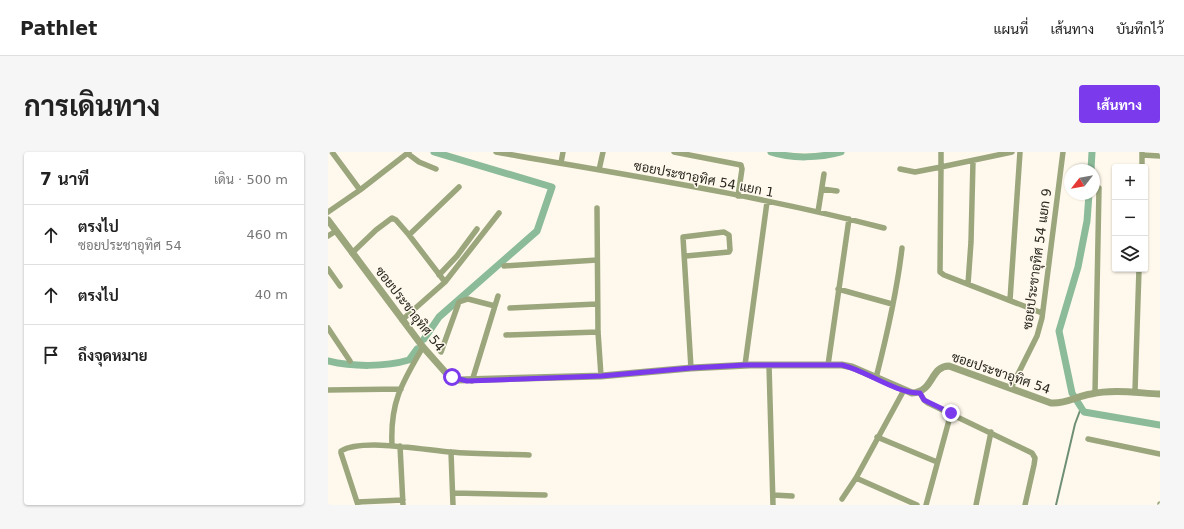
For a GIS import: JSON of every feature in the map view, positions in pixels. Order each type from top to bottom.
[{"type":"street","points":[[332,152],[360,190]]},
{"type":"street","name":"ซอยประชาอุทิศ 54 แยก 1","points":[[496,152],[738,196],[818,212],[884,228]]},
{"type":"street","points":[[561,163],[563,152]]},
{"type":"street","points":[[599,170],[603,152]]},
{"type":"street","points":[[674,152],[697,154],[742,166],[738,196]]},
{"type":"street","points":[[941,152],[939,269],[944,275],[1042,313]]},
{"type":"street","points":[[900,169],[916,172],[1012,152]]},
{"type":"street","points":[[1010,300],[1020,152]]},
{"type":"street","name":"ซอยประชาอุทิศ 54 แยก 9","points":[[1011,388],[1038,336],[1063,152]]},
{"type":"street","points":[[328,212],[360,190],[408,153],[419,162],[436,170]]},
{"type":"street","points":[[1142,154],[1160,156]]},
{"type":"street","points":[[968,284],[971,242],[973,161]]},
{"type":"street","points":[[818,212],[824,174]]},
{"type":"street","points":[[409,235],[459,187]]},
{"type":"street","points":[[822,189],[837,191]]},
{"type":"street","points":[[1095,393],[1098,200]]},
{"type":"street","points":[[745,365],[767,202]]},
{"type":"street","points":[[597,208],[597,304],[601,376]]},
{"type":"street","points":[[402,320],[445,282],[499,213]]},
{"type":"street","points":[[352,253],[376,230],[392,218],[396,220],[409,235],[445,282]]},
{"type":"street","points":[[828,365],[849,219]]},
{"type":"street","name":"ซอยประชาอุทิศ 54","points":[[328,220],[423,347],[452,377],[472,381],[601,376],[745,365],[828,365],[852,367],[904,390],[920,393],[925,389],[938,369],[943,366],[949,366],[1052,403],[1069,402],[1095,393],[1136,391],[1160,394]]},
{"type":"street","points":[[439,275],[477,229]]},
{"type":"street","points":[[328,236],[336,231]]},
{"type":"street","points":[[686,256],[729,252],[729,235],[724,232],[683,237],[686,256],[691,368]]},
{"type":"street","points":[[876,378],[885,344],[902,248]]},
{"type":"street","points":[[504,266],[597,260]]},
{"type":"street","points":[[328,269],[340,286]]},
{"type":"street","points":[[1136,391],[1138,272]]},
{"type":"street","points":[[838,289],[892,304]]},
{"type":"street","points":[[472,381],[498,296]]},
{"type":"street","points":[[441,352],[459,302],[468,299],[494,306]]},
{"type":"street","points":[[510,308],[597,304]]},
{"type":"street","points":[[328,328],[350,361]]},
{"type":"street","points":[[506,335],[598,332]]},
{"type":"street","points":[[392,445],[392,411],[401,389],[423,347]]},
{"type":"street","points":[[769,365],[773,505]]},
{"type":"street","points":[[328,390],[401,389]]},
{"type":"street","points":[[842,499],[856,478],[904,390]]},
{"type":"street","points":[[920,393],[924,400],[1032,453],[1035,458],[1025,505]]},
{"type":"street","points":[[926,505],[951,413]]},
{"type":"street","points":[[976,505],[991,432]]},
{"type":"street","points":[[878,437],[938,462]]},
{"type":"street","points":[[1088,439],[1160,454]]},
{"type":"street","points":[[400,446],[403,503],[358,503],[341,453],[348,448],[392,445],[451,452],[529,455]]},
{"type":"street","points":[[451,452],[453,505]]},
{"type":"street","points":[[856,478],[917,505]]},
{"type":"street","points":[[453,493],[545,495]]},
{"type":"street","points":[[773,495],[792,496]]},
{"type":"waterway","points":[[424,339],[439,317],[537,231],[552,187],[434,152]]},
{"type":"waterway","points":[[771,152],[796,157],[824,156],[841,152]]},
{"type":"waterway","points":[[1091,164],[1092,152]]},
{"type":"waterway","points":[[1089,200],[1087,221],[1078,267],[1059,331],[1072,393],[1084,412],[1160,425]]},
{"type":"waterway","points":[[328,361],[358,365],[390,364],[409,360],[417,349]]},
{"type":"waterway","points":[[1056,505],[1075,424],[1081,408]]},
{"type":"route","points":[[452,377],[458,380],[467,381],[601,376],[745,365],[842,365],[852,367],[912,393],[920,393],[924,400],[928,403],[951,413]]}]
